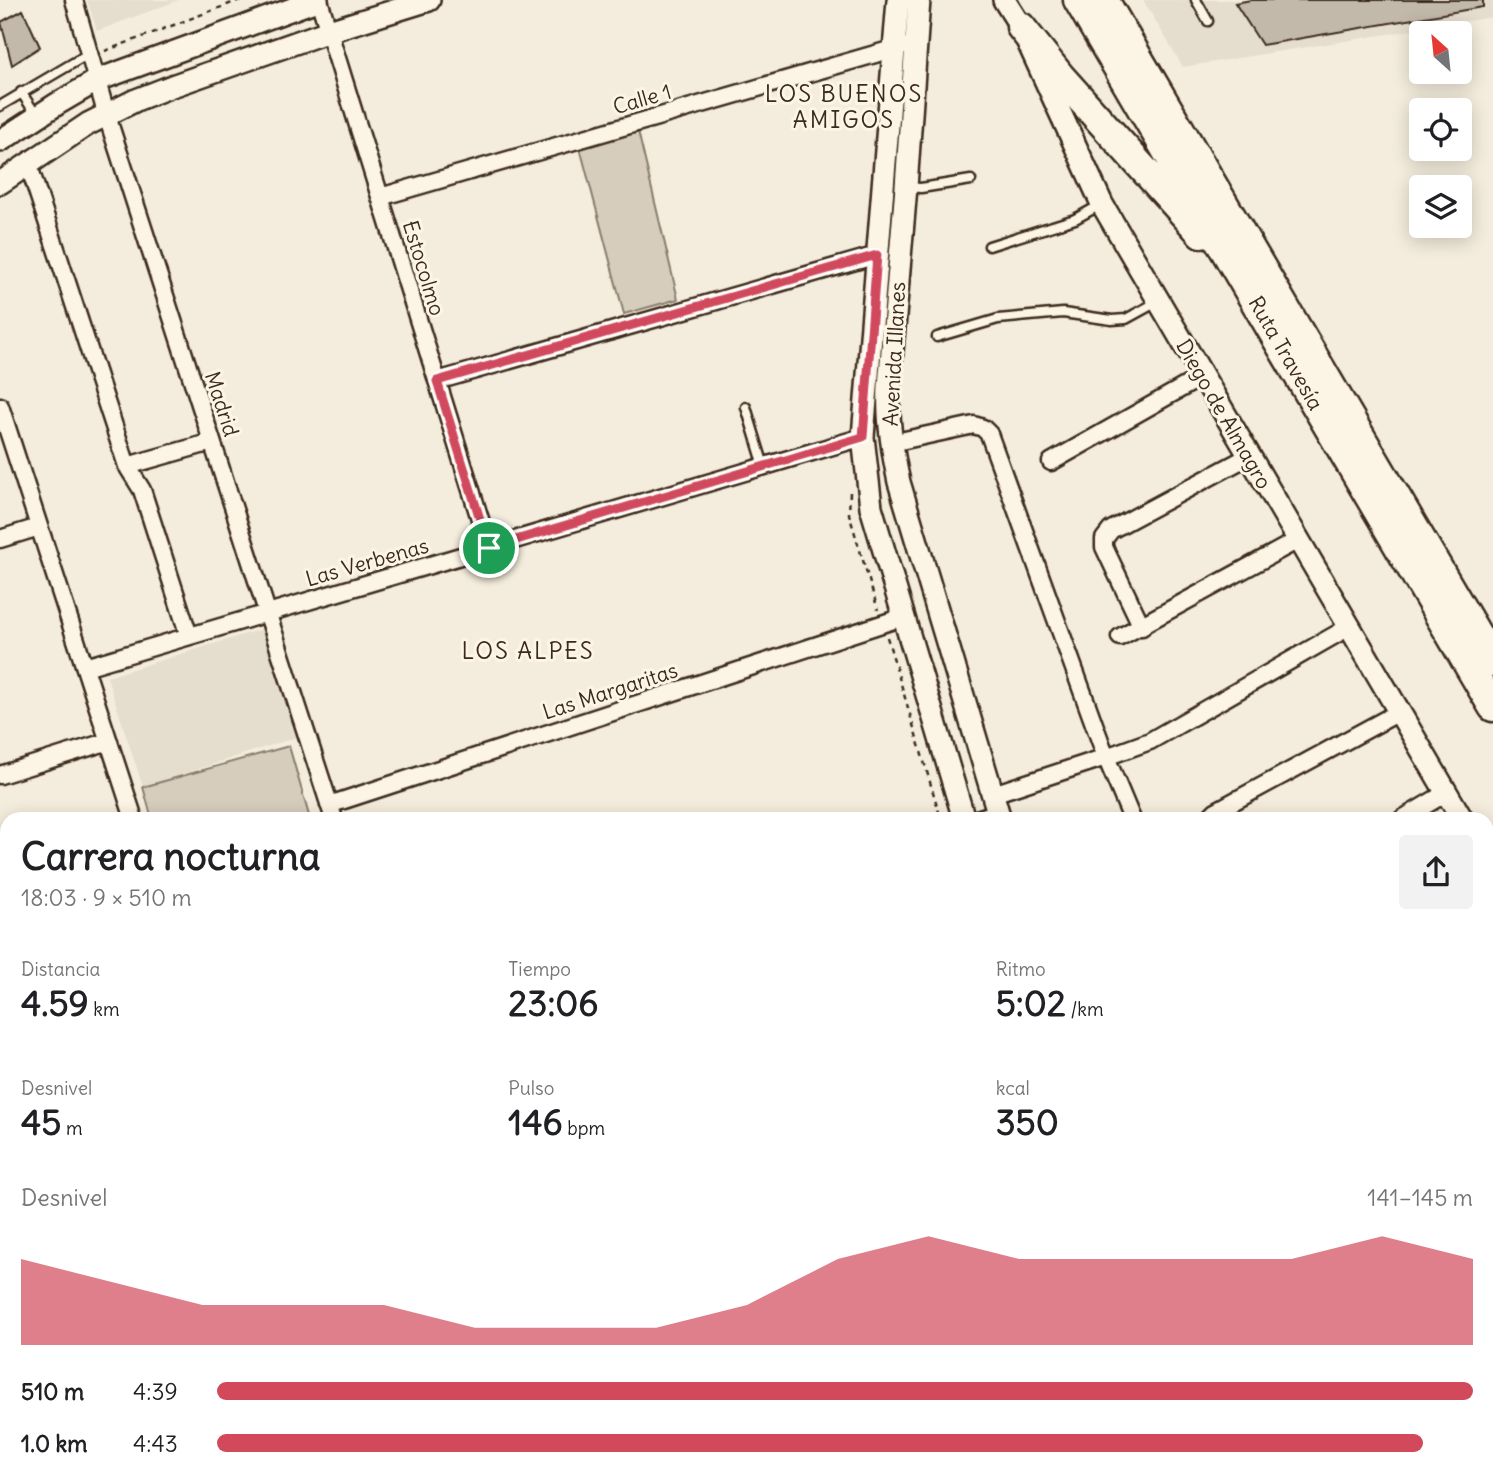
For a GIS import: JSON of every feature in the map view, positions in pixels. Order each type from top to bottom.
[{"type":"highway","name":"Ruta Travesía","points":[[1078,0],[1493,707]]},
{"type":"highway","name":"Ruta Travesía","points":[[1104,0],[1493,663]]},
{"type":"highway","points":[[1021,27],[1060,76],[1208,241],[1248,290]]},
{"type":"main road","points":[[0,141],[98,80],[318,0]]},
{"type":"main road","points":[[0,183],[107,113],[172,86],[329,31],[429,0]]},
{"type":"main road","name":"Avenida Illanes","points":[[898,0],[863,437],[872,507],[962,812]]},
{"type":"main road","name":"Avenida Illanes","points":[[919,0],[888,387],[891,443],[899,482],[997,808]]},
{"type":"main road","name":"Diego de Almagro","points":[[1004,0],[1021,27],[1102,204],[1458,812]]},
{"type":"street","name":"Madrid","points":[[74,0],[107,113],[331,812]]},
{"type":"street","name":"Estocolmo","points":[[318,0],[489,548]]},
{"type":"street","name":"Calle 1","points":[[380,197],[916,42]]},
{"type":"street","points":[[28,163],[127,466],[142,490],[189,636]]},
{"type":"street","points":[[437,381],[877,255]]},
{"type":"street","points":[[1051,462],[1203,376]]},
{"type":"street","points":[[0,406],[132,812]]},
{"type":"street","points":[[891,443],[974,425],[989,434],[1106,757],[1129,812]]},
{"type":"street","name":"Las Verbenas","points":[[85,667],[863,437]]},
{"type":"street","points":[[127,466],[212,442]]},
{"type":"street","points":[[1142,626],[1104,547],[1104,539],[1111,530],[1248,456]]},
{"type":"street","points":[[0,539],[39,527]]},
{"type":"street","points":[[1121,637],[1298,540]]},
{"type":"street","name":"Las Margaritas","points":[[331,812],[903,617]]},
{"type":"street","points":[[997,808],[1106,757],[1150,741],[1349,627]]},
{"type":"street","points":[[1215,812],[1399,712]]},
{"type":"street","points":[[0,775],[108,741]]},
{"type":"street","points":[[1414,812],[1446,793]]},
{"type":"lane","points":[[1196,0],[1208,20]]},
{"type":"lane","points":[[0,106],[90,54]]},
{"type":"lane","points":[[21,92],[37,116]]},
{"type":"lane","points":[[906,187],[921,188],[971,180]]},
{"type":"lane","points":[[989,246],[1074,219],[1102,204]]},
{"type":"lane","points":[[937,337],[998,319],[1063,313],[1119,320],[1158,301]]},
{"type":"lane","points":[[746,407],[764,466]]},
{"type":"path","points":[[90,54],[240,0]]},
{"type":"shaded area","points":[[87,0],[179,0],[97,31]]},
{"type":"shaded area","points":[[1143,0],[1493,0],[1493,17],[1468,21],[1409,21],[1409,31],[1183,67]]},
{"type":"shaded area","points":[[637,127],[678,299],[624,314],[579,144]]},
{"type":"shaded area","points":[[265,628],[297,737],[143,787],[107,677]]},
{"type":"shaded area","points":[[289,746],[308,812],[150,812],[143,787]]},
{"type":"building","points":[[1251,0],[1483,0],[1483,7],[1262,45],[1235,3]]},
{"type":"building","points":[[23,10],[40,47],[12,65],[1,22]]},
{"type":"district","name":"LOS BUENOS AMIGOS","points":[[844,106]]},
{"type":"district","name":"LOS ALPES","points":[[528,650]]},
{"type":"route","points":[[877,255],[863,437],[489,548],[437,381],[877,255]]}]
